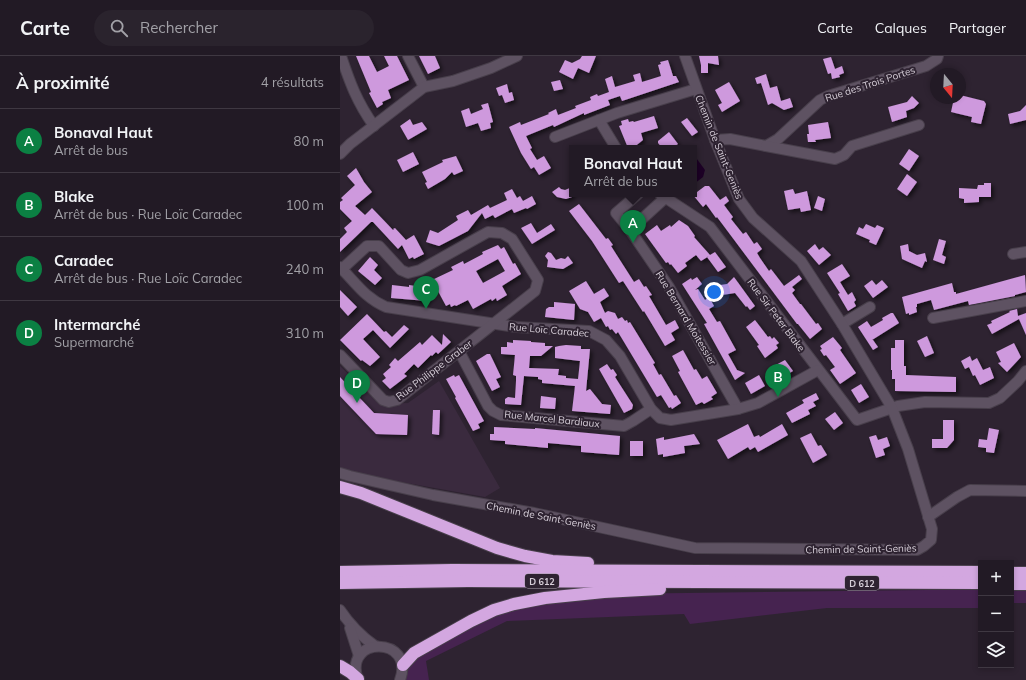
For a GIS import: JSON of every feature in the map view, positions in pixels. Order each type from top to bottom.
[{"type":"highway","points":[[340,487],[361,493],[497,548],[524,556],[552,561],[674,566],[715,571]]},
{"type":"highway","name":"D 612","points":[[340,579],[452,570],[978,572]]},
{"type":"highway","points":[[1014,572],[1026,573]]},
{"type":"highway","name":"D 612","points":[[340,579],[743,583],[978,583]]},
{"type":"highway","points":[[402,665],[414,653],[471,621],[494,610],[514,604],[545,598],[604,592],[674,589],[743,583]]},
{"type":"highway","points":[[1014,584],[1026,584]]},
{"type":"highway","points":[[340,666],[350,672],[358,680]]},
{"type":"street","points":[[341,56],[354,94],[374,126]]},
{"type":"street","points":[[408,56],[424,87]]},
{"type":"street","points":[[340,154],[424,87],[459,79],[491,68],[516,56]]},
{"type":"street","name":"Chemin de Saint-Geniès","points":[[340,473],[433,495],[534,513],[695,548],[917,550],[931,540],[932,529],[908,449],[892,408],[842,324],[801,261],[753,218],[739,199],[714,140],[685,56]]},
{"type":"street","name":"Rue des Trois Portes","points":[[766,146],[778,139],[820,100],[828,96],[926,66],[937,59],[938,56]]},
{"type":"street","points":[[555,137],[617,113],[696,89]]},
{"type":"street","points":[[599,120],[614,145]]},
{"type":"street","points":[[714,140],[730,139],[835,159],[844,155],[852,146],[919,125]]},
{"type":"street","name":"Rue Bernard Moitessier","points":[[635,197],[616,213],[630,230],[669,287],[729,391],[738,410]]},
{"type":"street","points":[[630,230],[662,197]]},
{"type":"street","name":"Rue Sir Peter Blake","points":[[665,197],[710,227],[857,420],[892,408]]},
{"type":"street","name":"Rue Philippe Graber","points":[[340,355],[383,400],[389,402],[397,400],[535,291],[538,280],[512,239],[502,233],[488,232],[420,270],[408,273],[401,270],[380,246],[367,246],[341,268]]},
{"type":"street","points":[[1013,254],[1026,252]]},
{"type":"street","name":"Rue Loïc Caradec","points":[[341,268],[367,296],[386,307],[516,327],[589,331],[606,340],[620,356],[650,409],[660,418],[671,420],[738,410],[758,403],[818,370]]},
{"type":"street","points":[[933,318],[1026,301]]},
{"type":"street","points":[[842,324],[870,307]]},
{"type":"street","name":"Rue Marcel Bardiaux","points":[[459,351],[488,406],[493,411],[501,415],[624,426],[650,409]]},
{"type":"street","points":[[892,408],[925,402],[989,403],[1000,398],[1026,371]]},
{"type":"street","points":[[928,516],[970,490],[1026,491]]},
{"type":"street","points":[[340,610],[362,637],[375,646]]},
{"type":"street","points":[[347,620],[355,640],[359,656]]},
{"type":"street","points":[[358,680],[356,664],[359,656],[375,646],[383,646],[396,652],[400,658],[403,673],[400,680]]},
{"type":"shaded area","points":[[697,159],[705,170],[703,177],[697,182]]},
{"type":"shaded area","points":[[340,366],[379,404],[408,403],[439,381],[500,488],[485,497],[345,472],[340,469]]},
{"type":"shaded area","points":[[978,590],[978,608],[827,608],[690,624],[684,614],[507,621],[426,661],[429,680],[405,680],[409,663],[498,611],[607,594]]},
{"type":"shaded area","points":[[1014,590],[1026,590],[1026,603],[1014,603]]},
{"type":"building","points":[[356,56],[369,56],[377,72],[389,66],[384,56],[397,56],[409,80],[388,90],[391,98],[382,102],[383,104],[377,108],[369,93],[371,92]]},
{"type":"building","points":[[419,56],[435,56],[440,68],[428,74]]},
{"type":"building","points":[[582,56],[596,56],[589,73],[578,68],[573,79],[559,72],[565,60],[572,63],[580,59]]},
{"type":"building","points":[[699,56],[718,56],[719,65],[708,63],[708,73],[701,73]]},
{"type":"building","points":[[831,57],[835,69],[842,66],[844,73],[839,75],[840,77],[832,79],[831,73],[828,74],[823,59]]},
{"type":"building","points":[[668,60],[673,76],[676,76],[679,82],[622,101],[620,96],[608,100],[610,105],[584,115],[584,113],[554,127],[553,125],[526,136],[532,148],[530,149],[537,160],[544,156],[551,168],[539,175],[534,167],[531,169],[521,153],[509,127],[520,122],[521,125],[549,114],[548,113],[556,109],[558,115],[591,100],[590,97],[609,92],[605,79],[612,76],[615,87],[635,81],[633,75],[640,73],[642,82],[661,76],[658,65],[661,64],[660,62]]},
{"type":"building","points":[[766,74],[770,88],[777,86],[781,101],[790,98],[793,107],[784,110],[772,103],[768,105],[761,83],[757,84],[755,78]]},
{"type":"building","points":[[560,80],[563,89],[554,91],[551,82]]},
{"type":"building","points":[[729,82],[740,101],[722,112],[718,105],[722,103],[715,90]]},
{"type":"building","points":[[507,84],[509,93],[512,92],[514,100],[505,103],[502,95],[499,96],[496,88]]},
{"type":"building","points":[[912,96],[919,103],[914,108],[906,111],[907,117],[892,122],[888,107],[907,102]]},
{"type":"building","points":[[966,96],[984,101],[986,104],[981,124],[971,122],[972,117],[951,112],[953,104],[966,104]]},
{"type":"building","points":[[488,103],[493,122],[490,123],[491,128],[481,131],[478,123],[466,127],[461,111],[469,108],[471,114],[483,109],[481,105]]},
{"type":"building","points":[[1026,105],[1026,120],[1010,124],[1008,114],[1020,111]]},
{"type":"building","points":[[654,116],[658,128],[641,133],[643,140],[637,145],[627,145],[619,126],[622,125],[621,121],[628,119],[629,122]]},
{"type":"building","points":[[687,118],[698,132],[692,136],[681,122]]},
{"type":"building","points":[[410,119],[413,125],[422,122],[427,129],[408,140],[400,126]]},
{"type":"building","points":[[828,122],[831,138],[815,140],[816,142],[808,142],[808,125]]},
{"type":"building","points":[[669,132],[678,144],[660,145],[658,141]]},
{"type":"building","points":[[909,149],[919,156],[909,171],[899,164]]},
{"type":"building","points":[[413,152],[419,164],[403,172],[397,160]]},
{"type":"building","points":[[456,156],[463,171],[454,175],[452,172],[445,179],[428,189],[425,183],[427,182],[422,172],[443,162],[442,160]]},
{"type":"building","points":[[356,168],[372,192],[355,206],[365,215],[372,208],[393,230],[395,228],[406,240],[414,235],[424,254],[414,259],[413,257],[409,259],[402,245],[398,249],[373,222],[371,222],[340,252],[340,239],[347,232],[344,228],[352,221],[340,209],[340,202],[343,200],[341,198],[355,185],[347,176]]},
{"type":"building","points":[[907,174],[917,182],[907,196],[897,189]]},
{"type":"building","points":[[984,183],[991,183],[991,197],[979,197],[979,202],[964,203],[964,199],[959,198],[959,188],[977,189],[978,185],[984,185]]},
{"type":"building","points":[[705,186],[709,186],[720,200],[726,196],[729,201],[724,205],[733,217],[731,219],[743,234],[746,232],[754,244],[757,242],[762,249],[757,253],[760,258],[769,271],[771,269],[784,286],[799,275],[802,279],[792,287],[795,290],[792,293],[816,324],[818,323],[822,329],[810,339],[797,324],[717,217],[716,218],[706,204],[703,207],[695,197],[697,197],[697,192]]},
{"type":"building","points":[[559,187],[565,190],[569,188],[569,197],[572,197],[566,199],[557,197],[552,192]]},
{"type":"building","points":[[512,189],[517,198],[520,196],[523,201],[532,196],[536,204],[527,209],[526,208],[514,213],[512,209],[495,218],[493,215],[485,219],[482,213],[468,231],[439,246],[426,242],[430,230],[438,233],[458,220],[456,216],[468,210],[471,215],[488,205],[490,208],[507,200],[504,193]]},
{"type":"building","points":[[793,189],[795,194],[807,191],[811,210],[801,212],[800,208],[788,210],[784,191]]},
{"type":"building","points":[[818,196],[825,199],[822,211],[814,208]]},
{"type":"building","points":[[579,204],[606,239],[608,238],[613,245],[611,246],[634,282],[639,279],[644,287],[646,286],[652,295],[649,296],[666,325],[675,320],[679,328],[671,333],[675,340],[665,346],[644,311],[643,312],[623,281],[619,283],[592,241],[569,211]]},
{"type":"building","points":[[679,220],[688,226],[695,236],[694,237],[710,255],[715,252],[726,267],[718,272],[707,257],[701,261],[696,255],[685,263],[687,266],[678,273],[671,264],[670,265],[668,262],[666,263],[645,234],[657,225],[661,231],[670,225],[671,227]]},
{"type":"building","points":[[531,223],[537,233],[551,224],[555,230],[532,244],[521,228]]},
{"type":"building","points":[[866,224],[875,228],[877,225],[884,228],[876,245],[869,242],[870,240],[856,234],[859,227],[863,229]]},
{"type":"building","points":[[939,239],[946,241],[942,255],[946,257],[944,264],[933,260]]},
{"type":"building","points":[[815,244],[819,250],[823,247],[831,255],[819,265],[807,251]]},
{"type":"building","points":[[908,244],[909,251],[917,255],[925,253],[927,262],[925,261],[922,268],[902,259],[900,246]]},
{"type":"building","points":[[498,245],[501,249],[504,247],[513,264],[515,263],[521,274],[502,286],[507,295],[497,301],[496,298],[492,301],[491,299],[473,309],[468,300],[456,306],[451,307],[450,304],[446,306],[432,280],[453,270],[451,267],[463,261],[464,264],[483,254],[482,252]],"holes":[[[498,259],[505,271],[483,283],[476,271]]]},
{"type":"building","points":[[548,252],[551,253],[556,260],[561,258],[565,259],[568,256],[573,263],[563,269],[547,267],[548,260],[545,256]]},
{"type":"building","points":[[370,257],[378,265],[374,270],[382,278],[375,285],[358,271]]},
{"type":"building","points":[[842,264],[850,276],[840,282],[848,295],[852,292],[856,300],[854,302],[856,306],[848,311],[838,294],[840,293],[827,273]]},
{"type":"building","points":[[1025,275],[1026,292],[1015,296],[969,305],[968,301],[934,310],[931,300],[917,304],[917,312],[909,315],[909,313],[906,314],[902,297],[952,283],[956,294]]},
{"type":"building","points":[[697,277],[702,284],[695,290],[698,289],[705,300],[709,297],[714,306],[709,309],[717,322],[720,321],[736,350],[728,354],[737,370],[745,373],[735,380],[704,324],[707,323],[682,284],[691,278],[692,280]]},
{"type":"building","points":[[734,277],[755,306],[750,310],[735,293],[722,295],[720,285],[727,284]]},
{"type":"building","points":[[872,280],[876,285],[882,280],[888,287],[873,298],[864,286]]},
{"type":"building","points":[[586,281],[594,294],[604,288],[609,296],[600,302],[605,313],[608,311],[615,313],[618,319],[622,317],[625,321],[627,320],[628,323],[630,322],[655,363],[653,364],[659,375],[661,374],[674,396],[676,395],[681,403],[672,409],[671,407],[669,408],[661,395],[657,397],[618,332],[616,334],[612,329],[610,330],[608,326],[606,327],[601,318],[594,322],[588,312],[580,309],[569,291]]},
{"type":"building","points":[[392,285],[409,287],[409,285],[416,286],[416,291],[428,292],[427,301],[391,298]]},
{"type":"building","points":[[340,290],[357,307],[348,316],[340,307]]},
{"type":"building","points":[[554,302],[575,304],[574,320],[545,317],[546,309],[549,307],[554,307]]},
{"type":"building","points":[[1017,309],[1018,316],[1026,313],[1026,335],[1019,319],[992,334],[987,325],[992,323],[991,321],[1010,312],[1009,311]]},
{"type":"building","points":[[893,313],[899,323],[872,340],[878,347],[873,350],[858,327],[867,321],[871,327]]},
{"type":"building","points":[[367,314],[384,332],[386,331],[392,337],[404,325],[409,329],[390,348],[373,330],[363,339],[380,357],[370,366],[362,360],[361,361],[340,340]]},
{"type":"building","points":[[755,320],[768,337],[770,336],[772,339],[774,337],[779,343],[776,345],[778,348],[765,358],[757,346],[759,345],[746,327]]},
{"type":"building","points":[[443,334],[451,342],[438,354],[436,352],[432,356],[431,355],[418,368],[414,364],[404,374],[407,376],[390,389],[382,381],[386,378],[383,374],[391,367],[389,365],[395,358],[398,361],[420,342],[422,345],[432,335],[442,345]]},
{"type":"building","points":[[927,336],[934,353],[925,357],[917,341]]},
{"type":"building","points":[[833,337],[842,348],[840,350],[856,373],[840,384],[830,370],[835,367],[820,350],[822,349],[820,346]]},
{"type":"building","points":[[513,340],[545,343],[545,346],[553,346],[541,356],[530,356],[529,368],[559,369],[558,375],[566,376],[566,378],[578,379],[580,361],[555,358],[555,347],[566,345],[581,346],[581,349],[590,349],[586,391],[590,389],[602,404],[611,405],[610,414],[572,411],[575,386],[542,383],[542,380],[538,379],[538,377],[524,376],[521,405],[505,404],[505,399],[508,397],[515,398],[516,376],[513,375],[515,355],[501,354],[501,347],[507,347],[507,342],[513,343]]},
{"type":"building","points":[[895,340],[904,340],[904,366],[906,366],[906,375],[956,377],[956,392],[895,391],[895,379],[892,379],[891,370],[891,348],[895,348]]},
{"type":"building","points":[[1014,343],[1021,357],[1007,372],[998,363],[1001,362],[996,352]]},
{"type":"building","points":[[683,350],[694,370],[696,369],[702,379],[707,376],[717,393],[711,397],[713,399],[704,404],[702,402],[696,405],[678,372],[680,371],[672,356]]},
{"type":"building","points":[[487,354],[490,354],[501,377],[496,379],[500,387],[492,391],[476,361]]},
{"type":"building","points":[[970,356],[972,361],[977,358],[983,370],[990,367],[994,378],[980,385],[975,375],[973,376],[969,367],[965,369],[961,361]]},
{"type":"building","points":[[785,360],[793,371],[783,377],[783,375],[778,378],[772,367]]},
{"type":"building","points":[[607,364],[617,375],[615,377],[633,405],[632,409],[624,413],[599,369]]},
{"type":"building","points":[[454,375],[455,377],[459,375],[484,421],[478,424],[480,428],[473,431],[446,379]]},
{"type":"building","points":[[759,375],[765,386],[751,394],[745,383]]},
{"type":"building","points":[[340,377],[374,413],[408,415],[407,435],[376,434],[340,396]]},
{"type":"building","points":[[861,384],[869,397],[859,403],[851,390]]},
{"type":"building","points":[[816,393],[819,399],[813,402],[816,406],[808,410],[810,414],[792,423],[786,413],[804,403],[802,400]]},
{"type":"building","points":[[541,396],[556,398],[555,409],[540,408]]},
{"type":"building","points":[[433,410],[440,410],[439,435],[432,434]]},
{"type":"building","points":[[835,412],[843,423],[834,430],[825,419]]},
{"type":"building","points":[[943,420],[954,420],[954,440],[947,448],[932,448],[932,439],[943,439]]},
{"type":"building","points":[[748,424],[754,437],[759,435],[760,437],[782,424],[788,435],[758,452],[755,447],[750,450],[748,447],[728,459],[717,440]]},
{"type":"building","points":[[494,427],[535,428],[620,436],[619,455],[581,452],[581,446],[548,443],[548,448],[505,444],[505,441],[490,440],[490,434],[494,434]]},
{"type":"building","points":[[989,428],[999,430],[994,453],[986,452],[986,448],[978,447],[979,439],[987,440]]},
{"type":"building","points":[[811,433],[818,446],[821,445],[827,455],[813,463],[800,438]]},
{"type":"building","points":[[694,434],[700,444],[684,446],[685,453],[663,457],[663,454],[658,455],[656,439],[664,437],[664,440]]},
{"type":"building","points":[[876,435],[878,440],[887,437],[890,446],[883,449],[885,455],[876,458],[869,437]]},
{"type":"building","points":[[630,441],[643,441],[643,456],[630,456]]},
{"type":"place","name":"Bonaval Haut","points":[[633,243]]},
{"type":"place","name":"Caradec","points":[[426,309]]},
{"type":"place","name":"Blake","points":[[778,397]]},
{"type":"place","name":"Intermarché","points":[[357,403]]}]
